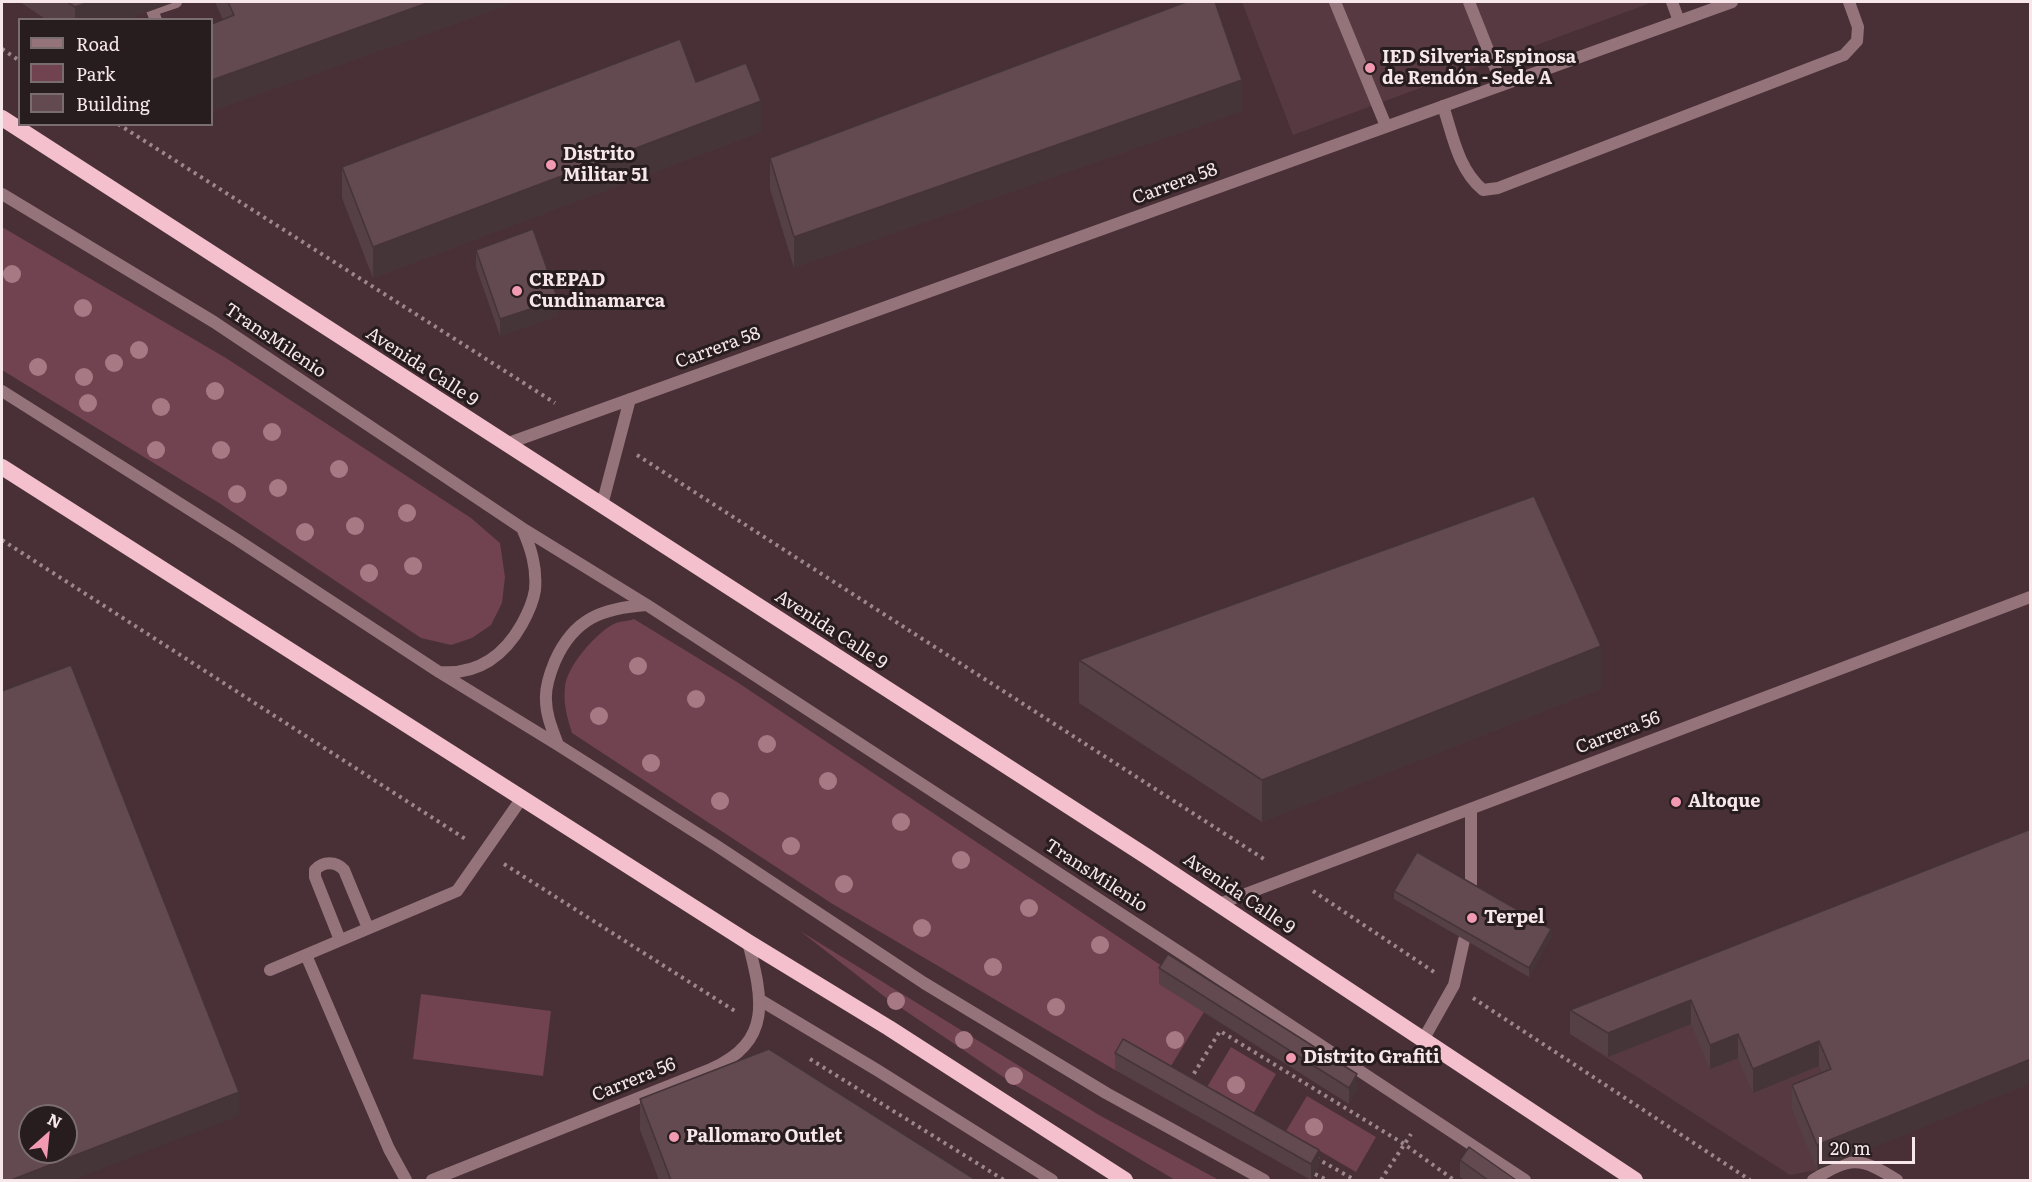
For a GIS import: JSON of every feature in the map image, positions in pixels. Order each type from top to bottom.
[{"type":"highway","name":"Avenida Calle 9","points":[[2,118],[1219,904],[1635,1180]]},
{"type":"highway","points":[[2,467],[748,942],[889,1028],[1125,1180]]},
{"type":"highway","points":[[1107,1168],[1132,1180]]},
{"type":"street","points":[[155,18],[153,10],[176,2]]},
{"type":"street","points":[[1335,2],[1386,126]]},
{"type":"street","points":[[1469,2],[1502,85]]},
{"type":"street","points":[[1672,2],[1679,21]]},
{"type":"street","name":"Carrera 58","points":[[506,444],[1732,2]]},
{"type":"street","points":[[1443,106],[1459,157],[1470,179],[1483,190],[1498,188],[1844,55],[1857,41],[1858,27],[1849,2]]},
{"type":"street","name":"TransMilenio","points":[[2,194],[214,322],[522,528],[647,605],[1525,1180]]},
{"type":"street","points":[[2,391],[236,539],[439,672],[717,846],[924,983],[1106,1092],[1264,1180]]},
{"type":"street","points":[[602,505],[630,399]]},
{"type":"street","points":[[439,672],[455,673],[471,670],[486,663],[506,647],[517,632],[530,609],[535,591],[532,550],[522,528]]},
{"type":"street","name":"Carrera 56","points":[[1219,904],[2031,597]]},
{"type":"street","points":[[558,745],[546,700],[549,674],[560,650],[574,629],[588,620],[620,607],[647,605]]},
{"type":"street","points":[[270,970],[457,891],[522,798]]},
{"type":"street","points":[[1471,808],[1471,892]]},
{"type":"street","points":[[340,940],[315,878],[315,870],[319,865],[333,863],[340,865],[344,870],[368,928]]},
{"type":"street","points":[[1423,1040],[1454,985],[1464,940]]},
{"type":"street","name":"Carrera 56","points":[[432,1180],[728,1060],[745,1046],[758,1018],[760,1000],[748,942]]},
{"type":"street","points":[[306,955],[389,1149],[406,1180]]},
{"type":"street","points":[[760,1000],[1052,1180]]},
{"type":"street","points":[[1813,1180],[1844,1164],[1861,1162],[1880,1169],[1898,1180]]},
{"type":"path","points":[[2,49],[18,60]]},
{"type":"path","points":[[121,126],[542,394]]},
{"type":"path","points":[[644,460],[1263,858]]},
{"type":"path","points":[[2,540],[730,1008]]},
{"type":"path","points":[[1332,904],[1750,1180]]},
{"type":"path","points":[[1188,1084],[1224,1025]]},
{"type":"path","points":[[1220,1031],[1404,1144],[1454,1180]]},
{"type":"path","points":[[809,1059],[1004,1180]]},
{"type":"path","points":[[1381,1180],[1411,1134]]},
{"type":"path","points":[[1306,1152],[1355,1180]]},
{"type":"path","points":[[1315,1174],[1327,1180]]},
{"type":"shaded area","name":"IED Silveria Espinosa de Rendón - Sede A","points":[[1242,2],[1653,2],[1293,135]]},
{"type":"shaded area","points":[[2030,853],[1817,1170],[1790,1175],[1570,1034]]},
{"type":"green space","points":[[2,227],[226,358],[471,518],[500,543],[505,577],[502,603],[491,625],[472,638],[451,645],[421,638],[219,503],[2,370]]},
{"type":"green space","points":[[634,619],[737,682],[1168,970],[1204,1012],[1163,1079],[1123,1056],[1115,1070],[831,903],[572,733],[565,699],[565,687],[571,670],[584,650],[601,633],[616,623]]},
{"type":"green space","points":[[800,931],[1099,1115],[1219,1180],[1175,1180],[1015,1085],[885,997]]},
{"type":"green space","points":[[421,994],[551,1011],[543,1076],[413,1059]]},
{"type":"green space","points":[[1231,1047],[1276,1074],[1253,1114],[1207,1087]]},
{"type":"green space","points":[[1307,1096],[1376,1137],[1356,1172],[1286,1131]]},
{"type":"building","points":[[67,2],[89,2],[75,7]]},
{"type":"building","points":[[228,2],[430,2],[213,80],[213,24],[234,15]]},
{"type":"building","points":[[1186,2],[1215,2],[1242,80],[794,237],[770,158]]},
{"type":"building","name":"Distrito Militar 51","points":[[680,39],[696,82],[746,63],[761,101],[373,247],[342,167]]},
{"type":"building","name":"CREPAD Cundinamarca","points":[[533,229],[558,300],[500,319],[476,250]]},
{"type":"building","points":[[1534,496],[1601,646],[1262,780],[1079,660]]},
{"type":"building","points":[[71,665],[239,1092],[78,1154],[78,1104],[18,1104],[18,1164],[52,1164],[11,1180],[2,1180],[2,691]]},
{"type":"building","points":[[2031,829],[2031,1059],[1817,1145],[1792,1085],[1831,1069],[1819,1041],[1753,1069],[1738,1034],[1710,1045],[1691,1000],[1608,1033],[1570,1010]]},
{"type":"building","name":"Terpel","points":[[1417,852],[1551,929],[1529,968],[1394,891]]},
{"type":"building","points":[[1168,954],[1357,1074],[1349,1088],[1159,968]]},
{"type":"building","points":[[1123,1039],[1319,1150],[1311,1164],[1115,1053]]},
{"type":"building","points":[[769,1049],[976,1180],[671,1180],[640,1099]]},
{"type":"building","points":[[1469,1147],[1516,1180],[1488,1180],[1460,1160]]},
{"type":"place","name":"IED Silveria Espinosa de Rendón - Sede A","points":[[1370,68]]},
{"type":"place","name":"Distrito Militar 51","points":[[551,165]]},
{"type":"place","name":"CREPAD Cundinamarca","points":[[517,291]]},
{"type":"place","name":"Altoque","points":[[1676,802]]},
{"type":"place","name":"Terpel","points":[[1472,918]]},
{"type":"place","name":"Distrito Grafiti","points":[[1291,1058]]},
{"type":"place","name":"Pallomaro Outlet","points":[[674,1137]]}]
